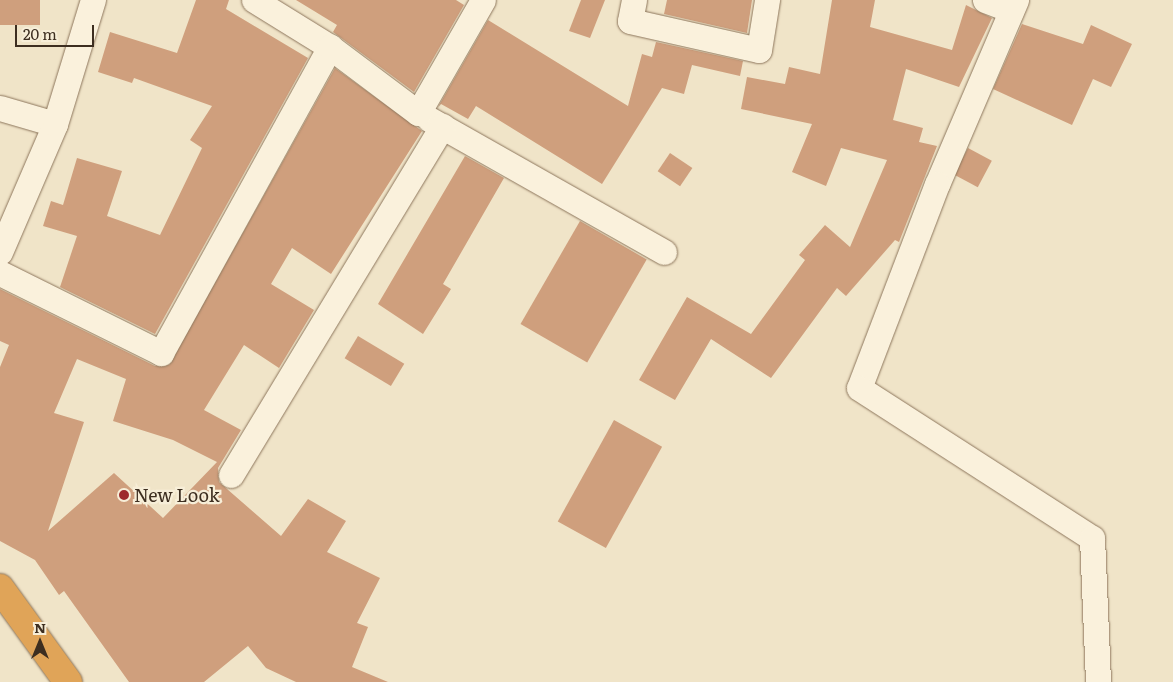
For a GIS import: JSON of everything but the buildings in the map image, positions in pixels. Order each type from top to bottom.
[{"type":"highway","points":[[0,588],[68,682]]},
{"type":"street","points":[[0,252],[54,124],[93,0]]},
{"type":"street","points":[[254,0],[330,47],[418,113],[664,252]]},
{"type":"street","points":[[418,113],[483,0]]},
{"type":"street","points":[[634,0],[630,21],[759,50],[767,0]]},
{"type":"street","points":[[985,0],[1013,5],[937,184],[859,388],[1092,538],[1098,682]]},
{"type":"street","points":[[0,274],[161,353],[330,47]]},
{"type":"street","points":[[0,108],[54,124]]},
{"type":"street","points":[[231,475],[442,126]]},
{"type":"place","name":"New Look","points":[[124,495]]}]
